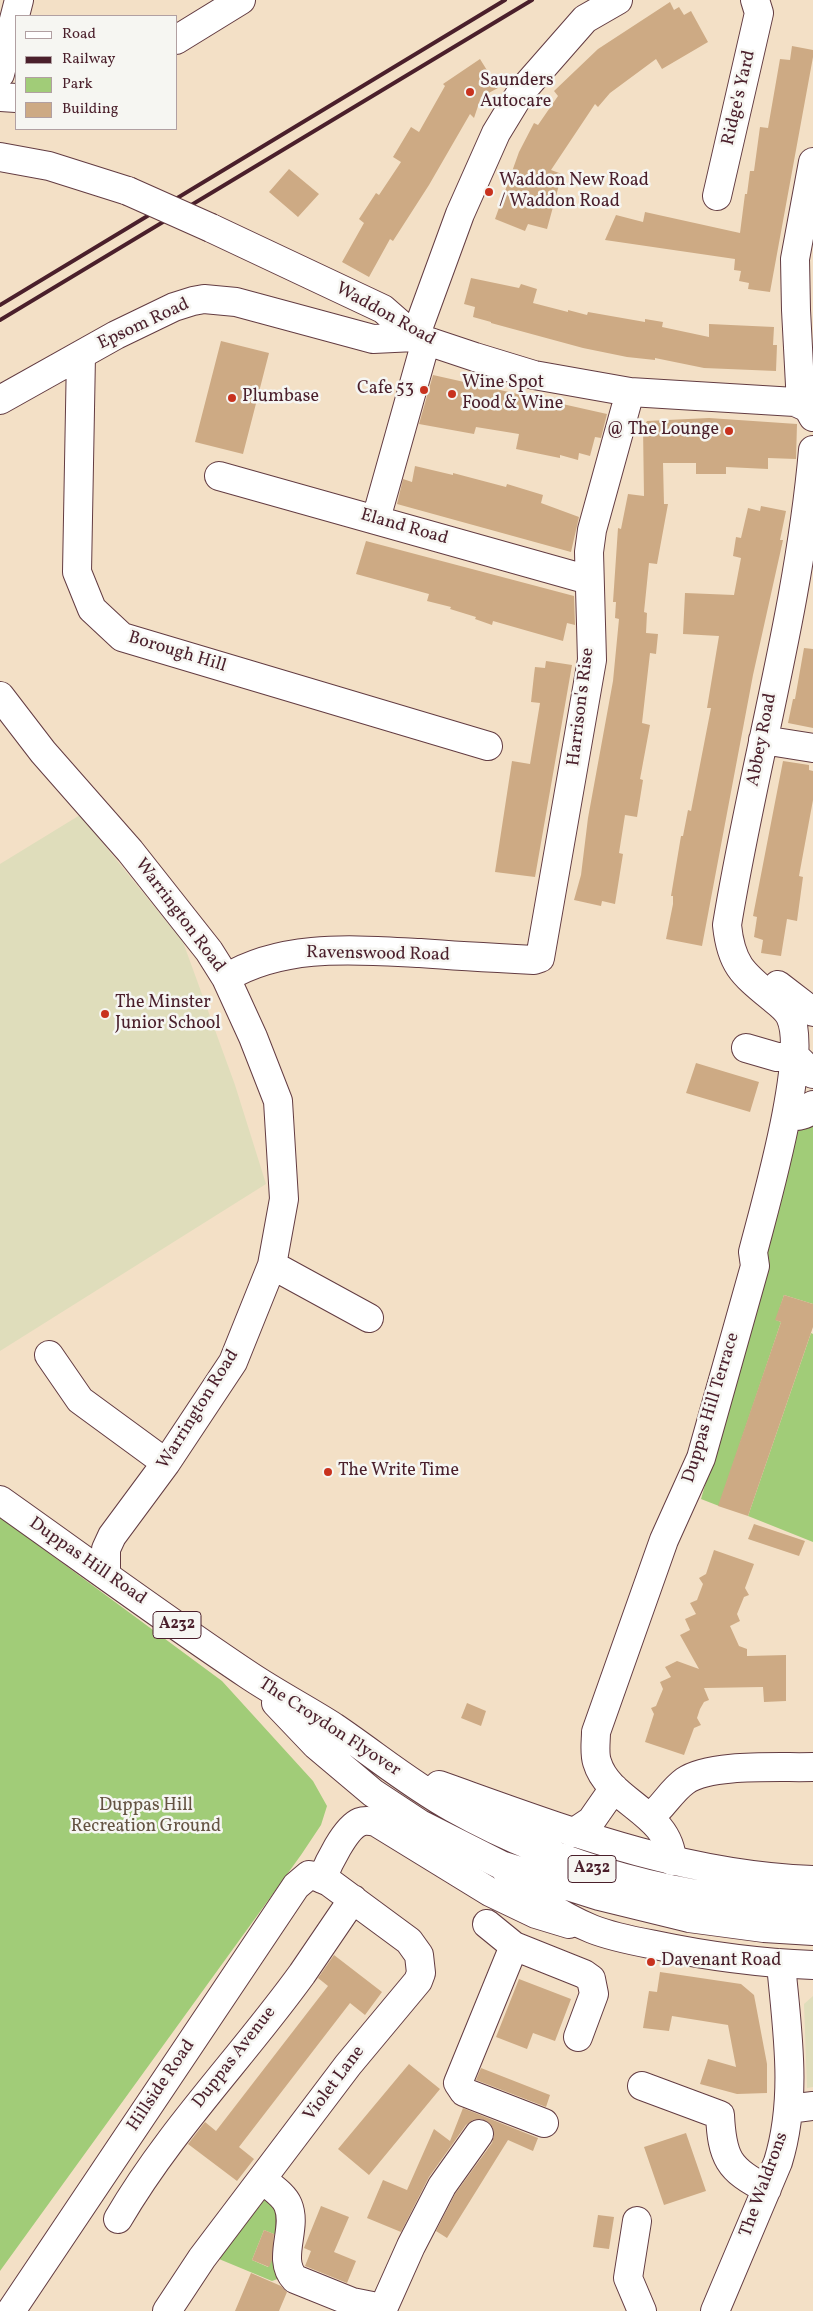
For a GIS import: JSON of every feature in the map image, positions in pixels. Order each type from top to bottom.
[{"type":"main road","points":[[15,15],[19,0]]},
{"type":"main road","points":[[178,39],[241,0]]},
{"type":"main road","points":[[376,520],[421,339],[430,292],[460,214],[496,133],[521,92],[585,19],[618,0]]},
{"type":"main road","name":"Ridge's Yard","points":[[717,196],[758,13],[754,0]]},
{"type":"main road","points":[[0,74],[15,16]]},
{"type":"main road","points":[[0,96],[15,98]]},
{"type":"main road","name":"Waddon Road","points":[[0,157],[49,166],[128,191],[383,309],[421,339],[534,374],[630,392],[809,408]]},
{"type":"main road","points":[[809,408],[796,310],[795,259],[813,162]]},
{"type":"main road","name":"Epsom Road","points":[[0,400],[81,355],[174,307],[204,299],[253,306],[373,339],[421,339]]},
{"type":"main road","name":"Borough Hill","points":[[81,355],[77,572],[92,609],[122,637],[488,746]]},
{"type":"main road","name":"Harrison's Rise","points":[[534,960],[541,956],[592,660],[589,552],[592,530],[630,392]]},
{"type":"main road","name":"Abbey Road","points":[[785,1008],[750,980],[736,963],[727,925],[802,538],[813,450]]},
{"type":"main road","name":"Eland Road","points":[[219,476],[589,580]]},
{"type":"main road","name":"Warrington Road","points":[[2,703],[180,912],[226,978],[253,1037],[278,1101],[284,1199],[272,1265],[233,1362],[166,1464],[112,1536],[106,1549],[106,1575]]},
{"type":"main road","points":[[763,740],[813,748]]},
{"type":"main road","name":"Ravenswood Road","points":[[226,978],[264,962],[317,950],[373,951],[534,960]]},
{"type":"main road","points":[[733,951],[746,958],[813,1012]]},
{"type":"main road","name":"Duppas Hill Terrace","points":[[672,1860],[672,1849],[650,1817],[614,1788],[604,1776],[597,1762],[596,1732],[664,1540],[700,1458],[755,1266],[753,1252],[790,1096],[803,1066],[790,1015],[785,1008]]},
{"type":"main road","points":[[746,1048],[803,1066]]},
{"type":"main road","points":[[786,1117],[798,1117],[811,1110],[813,1105]]},
{"type":"main road","points":[[272,1265],[369,1318]]},
{"type":"main road","points":[[49,1355],[80,1400],[166,1464]]},
{"type":"main road","name":"Duppas Hill Road","points":[[0,1500],[248,1675]]},
{"type":"main road","name":"The Croydon Flyover","points":[[248,1675],[334,1727],[391,1768],[452,1808],[507,1836],[599,1871],[704,1896],[741,1902],[813,1908]]},
{"type":"main road","name":"The Croydon Flyover","points":[[248,1675],[316,1744],[373,1793],[420,1824],[501,1865],[599,1896],[681,1917],[746,1927],[813,1931]]},
{"type":"main road","points":[[650,1817],[658,1811],[675,1789],[686,1780],[712,1771],[740,1768],[813,1767]]},
{"type":"main road","points":[[391,1768],[573,1833],[621,1848],[749,1875],[813,1880]]},
{"type":"main road","points":[[573,1833],[591,1821],[614,1788]]},
{"type":"main road","points":[[322,1879],[339,1846],[352,1828],[359,1822],[376,1822],[467,1878],[516,1905],[556,1920],[624,1938],[689,1952],[739,1960],[813,1965]]},
{"type":"main road","points":[[501,1865],[523,1888],[544,1904],[593,1929]]},
{"type":"main road","name":"Hillside Road","points":[[10,2311],[296,1886],[309,1875],[322,1879]]},
{"type":"main road","name":"Violet Lane","points":[[167,2311],[202,2258],[263,2180],[348,2065],[413,1989],[421,1973],[419,1955],[409,1941],[353,1899],[322,1879]]},
{"type":"main road","name":"Duppas Avenue","points":[[118,2219],[140,2183],[173,2136],[302,1974],[353,1899]]},
{"type":"main road","points":[[488,1924],[514,1946],[584,1974],[591,1979],[594,1994],[578,2037]]},
{"type":"main road","points":[[514,1946],[458,2083],[464,2092],[544,2123]]},
{"type":"main road","name":"The Waldrons","points":[[715,2311],[767,2189],[786,2137],[801,2108],[790,2053],[781,1964]]},
{"type":"main road","points":[[642,2086],[720,2115],[722,2142],[730,2163],[744,2178],[767,2189]]},
{"type":"main road","points":[[263,2180],[287,2203],[291,2216],[287,2262],[288,2272],[295,2279],[352,2302],[382,2310],[411,2246],[442,2186],[479,2134]]},
{"type":"main road","points":[[637,2221],[628,2278],[642,2311]]},
{"type":"shaded area","points":[[80,815],[183,942],[235,1085],[266,1184],[0,1351],[0,864]]},
{"type":"shaded area","points":[[813,1996],[813,2087],[807,2088],[804,2004]]},
{"type":"green space","points":[[813,1120],[813,1304],[784,1295],[776,1320],[781,1322],[719,1506],[701,1499],[767,1271],[761,1251],[797,1129]]},
{"type":"green space","points":[[811,1333],[813,1334],[813,1542],[748,1516]]},
{"type":"green space","name":"Duppas Hill Recreation Ground","points":[[0,1517],[222,1681],[313,1781],[327,1806],[321,1825],[301,1855],[0,2271]]},
{"type":"green space","points":[[268,2195],[280,2204],[281,2237],[264,2230],[252,2260],[268,2267],[272,2259],[279,2260],[283,2277],[272,2281],[219,2259]]},
{"type":"building","points":[[670,2],[674,10],[679,7],[684,15],[691,11],[708,42],[662,69],[656,59],[610,93],[598,107],[595,104],[551,170],[562,174],[547,229],[528,224],[525,231],[495,219],[519,152],[534,123],[538,125],[558,96],[554,91],[598,49]]},
{"type":"building","points":[[792,46],[813,50],[813,57],[770,292],[748,289],[749,283],[739,281],[741,271],[734,270],[735,259],[605,240],[616,215],[643,222],[645,212],[740,233],[745,194],[747,194],[750,171],[754,171],[760,127],[768,128],[780,59],[790,60]]},
{"type":"building","points":[[480,59],[498,88],[481,97],[474,118],[470,114],[429,185],[393,241],[390,239],[369,277],[342,262],[364,223],[359,219],[376,193],[379,195],[401,162],[393,157],[411,127],[419,132],[445,86],[443,84]]},
{"type":"building","points":[[289,169],[319,194],[298,217],[269,192]]},
{"type":"building","points":[[471,278],[519,288],[521,284],[537,289],[533,303],[568,312],[568,310],[587,315],[588,312],[645,322],[645,319],[663,322],[662,327],[709,337],[709,324],[774,327],[773,345],[777,345],[776,371],[704,368],[655,358],[655,360],[627,357],[583,348],[491,323],[473,317],[475,307],[464,304]]},
{"type":"building","name":"Plumbase","points":[[221,341],[269,353],[243,454],[195,442]]},
{"type":"building","points":[[433,375],[607,414],[601,438],[595,437],[590,456],[579,453],[578,460],[560,455],[560,458],[516,449],[519,434],[476,427],[474,434],[419,424]]},
{"type":"building","points":[[709,418],[797,424],[796,459],[768,458],[768,469],[726,467],[726,474],[696,474],[696,463],[663,463],[664,504],[668,504],[657,564],[649,563],[644,612],[647,613],[646,633],[658,634],[656,654],[650,653],[642,723],[650,725],[640,779],[643,780],[637,817],[625,815],[619,853],[623,854],[615,904],[602,901],[601,906],[574,900],[581,875],[588,818],[613,681],[619,619],[615,618],[616,602],[613,602],[618,528],[621,529],[628,494],[644,496],[643,427],[647,421]]},
{"type":"building","points":[[415,466],[453,475],[453,473],[506,487],[507,484],[543,495],[541,503],[579,517],[571,552],[397,504],[403,479],[412,482]]},
{"type":"building","points":[[761,506],[786,511],[780,540],[783,540],[753,675],[702,946],[666,939],[673,904],[673,896],[671,896],[681,836],[683,836],[688,810],[691,811],[711,708],[707,708],[719,636],[683,634],[685,593],[734,595],[741,558],[733,556],[736,537],[741,538],[748,508],[760,511]]},
{"type":"building","points":[[366,541],[574,596],[575,625],[567,623],[563,641],[493,621],[492,625],[475,619],[476,617],[450,609],[451,607],[427,601],[429,594],[356,574]]},
{"type":"building","points":[[804,648],[813,649],[813,728],[788,723],[793,699],[795,699]]},
{"type":"building","points":[[546,661],[572,665],[535,877],[495,872],[512,761],[530,764],[540,703],[531,702],[535,667],[545,668]]},
{"type":"building","points":[[783,761],[809,765],[809,770],[813,771],[813,800],[799,876],[803,877],[797,921],[787,919],[781,956],[761,953],[763,940],[754,937],[757,917],[753,916]]},
{"type":"building","points":[[696,1063],[759,1082],[750,1112],[686,1093]]},
{"type":"building","points":[[784,1295],[813,1304],[813,1327],[748,1516],[718,1506],[781,1322],[775,1320]]},
{"type":"building","points":[[754,1524],[805,1541],[799,1556],[748,1539]]},
{"type":"building","points":[[714,1550],[754,1564],[745,1588],[749,1595],[744,1597],[737,1614],[740,1621],[730,1626],[739,1646],[747,1649],[747,1656],[786,1655],[786,1701],[764,1702],[763,1687],[704,1688],[709,1700],[704,1702],[700,1709],[697,1718],[701,1725],[694,1728],[684,1755],[645,1742],[654,1714],[651,1708],[656,1706],[663,1689],[660,1682],[671,1677],[665,1667],[677,1661],[699,1669],[680,1635],[690,1630],[685,1619],[696,1614],[690,1603],[697,1600],[703,1584],[699,1578],[706,1574]]},
{"type":"building","points":[[467,1703],[486,1711],[481,1726],[461,1718]]},
{"type":"building","points":[[334,1955],[382,1992],[365,2015],[350,2003],[239,2147],[254,2159],[237,2181],[188,2144],[205,2122],[216,2131],[328,1986],[318,1978]]},
{"type":"building","points":[[660,1972],[741,1984],[754,1995],[767,2064],[767,2093],[737,2094],[700,2084],[708,2059],[736,2067],[728,2025],[672,2016],[669,2031],[643,2028],[649,1991],[657,1992]]},
{"type":"building","points":[[519,1979],[571,1999],[555,2041],[533,2033],[527,2049],[496,2037]]},
{"type":"building","points":[[409,2064],[440,2089],[369,2175],[338,2149]]},
{"type":"building","points":[[481,2068],[550,2095],[546,2107],[476,2080]]},
{"type":"building","points":[[463,2108],[538,2138],[533,2151],[508,2140],[447,2238],[436,2231],[455,2194],[492,2143],[494,2136],[493,2128],[488,2122],[481,2119],[473,2120],[466,2125],[429,2177],[401,2232],[367,2218],[383,2180],[407,2190],[434,2129],[450,2141]]},
{"type":"building","points":[[686,2133],[706,2191],[664,2205],[644,2147]]},
{"type":"building","points":[[321,2206],[349,2217],[334,2252],[356,2261],[347,2283],[305,2266],[311,2251],[304,2248]]},
{"type":"building","points":[[598,2215],[614,2217],[609,2249],[593,2247]]},
{"type":"building","points":[[264,2230],[274,2234],[272,2260],[269,2267],[252,2260]]},
{"type":"building","points":[[251,2273],[281,2286],[287,2292],[279,2311],[235,2311]]},
{"type":"railway","points":[[0,305],[505,0]]},
{"type":"railway","points":[[0,320],[532,0]]},
{"type":"place","name":"Saunders Autocare","points":[[470,92]]},
{"type":"place","name":"Waddon New Road / Waddon Road","points":[[489,192]]},
{"type":"place","name":"Cafe 53","points":[[424,390]]},
{"type":"place","name":"Wine Spot Food & Wine","points":[[452,394]]},
{"type":"place","name":"Plumbase","points":[[232,398]]},
{"type":"place","name":"@ The Lounge","points":[[729,431]]},
{"type":"place","name":"The Minster Junior School","points":[[105,1014]]},
{"type":"place","name":"The Write Time","points":[[328,1472]]},
{"type":"place","name":"Davenant Road","points":[[651,1962]]}]
